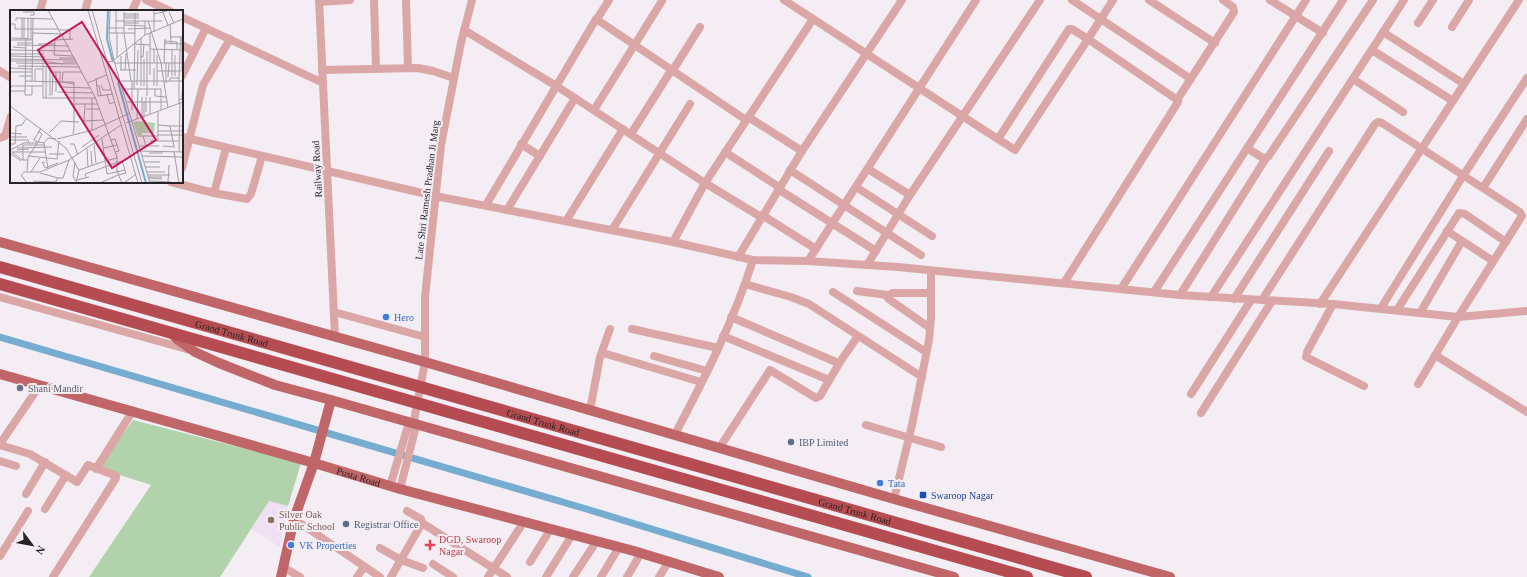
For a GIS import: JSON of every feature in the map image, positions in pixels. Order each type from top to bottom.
[{"type":"highway","name":"Grand Trunk Road","points":[[0,267],[1086,577]]},
{"type":"highway","name":"Grand Trunk Road","points":[[0,284],[1006,574],[1028,577]]},
{"type":"main road","points":[[0,242],[425,362],[894,499],[1170,577]]},
{"type":"main road","points":[[171,333],[195,352],[275,385],[954,577]]},
{"type":"main road","name":"Pusta Road","points":[[0,374],[132,412],[315,459],[400,489],[523,523],[642,553],[712,576]]},
{"type":"main road","points":[[282,572],[294,519],[315,459],[331,400]]},
{"type":"street","points":[[40,10],[43,0]]},
{"type":"street","points":[[85,10],[88,0]]},
{"type":"street","points":[[132,10],[137,0]]},
{"type":"street","points":[[146,0],[168,10]]},
{"type":"street","points":[[319,1],[350,0]]},
{"type":"street","points":[[374,0],[376,68]]},
{"type":"street","name":"Late Shri Ramesh Pradhan Ji Marg","points":[[400,489],[415,430],[413,425],[425,362],[425,297],[441,146],[464,30],[472,0]]},
{"type":"street","points":[[486,206],[521,144],[609,0]]},
{"type":"street","points":[[784,0],[1015,150],[1113,0]]},
{"type":"street","points":[[738,257],[761,216],[790,170],[902,0]]},
{"type":"street","points":[[808,261],[976,0]]},
{"type":"street","points":[[867,265],[898,214],[1040,0]]},
{"type":"street","points":[[1072,0],[1191,79]]},
{"type":"street","points":[[1149,0],[1215,43]]},
{"type":"street","points":[[1064,283],[1235,11],[1233,7],[1223,0]]},
{"type":"street","points":[[1270,0],[1323,33]]},
{"type":"street","points":[[1121,289],[1306,0]]},
{"type":"street","points":[[1154,292],[1343,0]]},
{"type":"street","points":[[1180,295],[1266,158],[1373,0]]},
{"type":"street","points":[[1211,297],[1404,0]]},
{"type":"street","points":[[1418,23],[1433,0]]},
{"type":"street","points":[[1452,27],[1469,0]]},
{"type":"street","points":[[1320,304],[1519,0]]},
{"type":"street","name":"Railway Road","points":[[319,1],[335,337]]},
{"type":"street","points":[[406,1],[408,68]]},
{"type":"street","points":[[594,110],[662,1]]},
{"type":"street","points":[[183,17],[323,82]]},
{"type":"street","points":[[673,242],[705,183],[813,19]]},
{"type":"street","points":[[597,20],[802,152]]},
{"type":"street","points":[[631,134],[700,27]]},
{"type":"street","points":[[183,74],[206,28]]},
{"type":"street","points":[[998,139],[1069,29],[1072,29],[1088,39],[1178,100]]},
{"type":"street","points":[[464,30],[594,110],[705,183],[816,249]]},
{"type":"street","points":[[1383,32],[1464,84]]},
{"type":"street","points":[[183,160],[186,138],[203,85],[230,39]]},
{"type":"street","points":[[183,46],[194,52]]},
{"type":"street","points":[[1372,50],[1453,101]]},
{"type":"street","points":[[322,70],[408,68],[433,71],[454,78]]},
{"type":"street","points":[[0,71],[10,77]]},
{"type":"street","points":[[1381,308],[1463,176],[1527,78]]},
{"type":"street","points":[[1353,79],[1403,112]]},
{"type":"street","points":[[507,210],[575,98]]},
{"type":"street","points":[[612,230],[690,104]]},
{"type":"street","points":[[0,138],[5,136],[10,119]]},
{"type":"street","points":[[1483,188],[1527,119]]},
{"type":"street","points":[[1262,300],[1375,124],[1378,122],[1382,123],[1522,214],[1520,220],[1458,317],[1418,384]]},
{"type":"street","points":[[566,221],[623,129]]},
{"type":"street","points":[[186,138],[435,196],[673,242],[753,260],[808,261],[932,270],[1180,295],[1333,304],[1458,317],[1527,311]]},
{"type":"street","points":[[521,144],[540,156]]},
{"type":"street","points":[[214,192],[226,148]]},
{"type":"street","points":[[1248,148],[1266,158]]},
{"type":"street","points":[[1234,299],[1329,151]]},
{"type":"street","points":[[725,152],[876,251]]},
{"type":"street","points":[[176,183],[247,199],[250,197],[262,156]]},
{"type":"street","points":[[868,169],[910,196]]},
{"type":"street","points":[[790,170],[921,255]]},
{"type":"street","points":[[856,187],[932,236]]},
{"type":"street","points":[[1397,310],[1456,215],[1461,213],[1506,242]]},
{"type":"street","points":[[1447,231],[1493,261]]},
{"type":"street","points":[[1420,313],[1462,241]]},
{"type":"street","points":[[675,434],[718,348],[745,284],[753,260]]},
{"type":"street","points":[[894,499],[922,377],[930,328],[932,270]]},
{"type":"street","points":[[745,284],[791,297],[809,304],[922,377]]},
{"type":"street","points":[[857,291],[888,295],[892,293],[931,293]]},
{"type":"street","points":[[833,292],[926,352]]},
{"type":"street","points":[[888,295],[887,298],[930,328]]},
{"type":"street","points":[[0,297],[195,352]]},
{"type":"street","points":[[1191,394],[1251,300]]},
{"type":"street","points":[[1201,413],[1272,301]]},
{"type":"street","points":[[1333,304],[1307,352],[1306,357],[1364,386]]},
{"type":"street","points":[[334,312],[425,337]]},
{"type":"street","points":[[731,316],[833,361],[840,362]]},
{"type":"street","points":[[590,410],[601,354],[610,329]]},
{"type":"street","points":[[632,329],[718,348]]},
{"type":"street","points":[[723,336],[829,380]]},
{"type":"street","points":[[720,447],[770,370],[816,398],[820,396],[840,362],[858,336]]},
{"type":"street","points":[[601,354],[702,382]]},
{"type":"street","points":[[1435,355],[1527,412]]},
{"type":"street","points":[[654,356],[707,371]]},
{"type":"street","points":[[40,385],[0,445],[30,454],[77,482],[88,465],[114,475],[116,478],[53,577]]},
{"type":"street","points":[[96,468],[132,412]]},
{"type":"street","points":[[390,486],[407,429],[413,425]]},
{"type":"street","points":[[866,425],[941,447]]},
{"type":"street","points":[[0,461],[16,466]]},
{"type":"street","points":[[26,494],[45,462]]},
{"type":"street","points":[[45,509],[66,475]]},
{"type":"street","points":[[0,556],[28,511]]},
{"type":"street","points":[[407,511],[421,519],[422,523],[507,577]]},
{"type":"street","points":[[294,519],[380,577]]},
{"type":"street","points":[[391,577],[422,523]]},
{"type":"street","points":[[488,577],[523,523]]},
{"type":"street","points":[[530,562],[550,530]]},
{"type":"street","points":[[546,577],[572,535]]},
{"type":"street","points":[[573,577],[596,542]]},
{"type":"street","points":[[601,577],[619,547]]},
{"type":"street","points":[[380,548],[401,560],[423,568]]},
{"type":"street","points":[[627,577],[642,553]]},
{"type":"street","points":[[659,577],[669,561]]},
{"type":"street","points":[[434,564],[454,577]]},
{"type":"street","points":[[357,577],[364,566]]},
{"type":"street","points":[[282,572],[300,577]]},
{"type":"shaded area","name":"Silver Oak Public School","points":[[269,501],[288,506],[280,547],[251,529]]},
{"type":"green space","points":[[133,420],[301,463],[288,506],[269,501],[220,577],[89,577],[151,485],[98,468]]},
{"type":"waterway","points":[[0,337],[583,508],[808,577]]},
{"type":"place","name":"Hero","points":[[386,317]]},
{"type":"place","name":"Shani Mandir","points":[[20,388]]},
{"type":"place","name":"IBP Limited","points":[[791,442]]},
{"type":"place","name":"Tata","points":[[880,483]]},
{"type":"place","name":"Swaroop Nagar","points":[[923,495]]},
{"type":"place","name":"Silver Oak Public School","points":[[271,520]]},
{"type":"place","name":"Registrar Office","points":[[346,524]]},
{"type":"place","name":"VK Properties","points":[[291,545]]},
{"type":"place","name":"DGD, Swaroop Nagar","points":[[430,545]]}]
